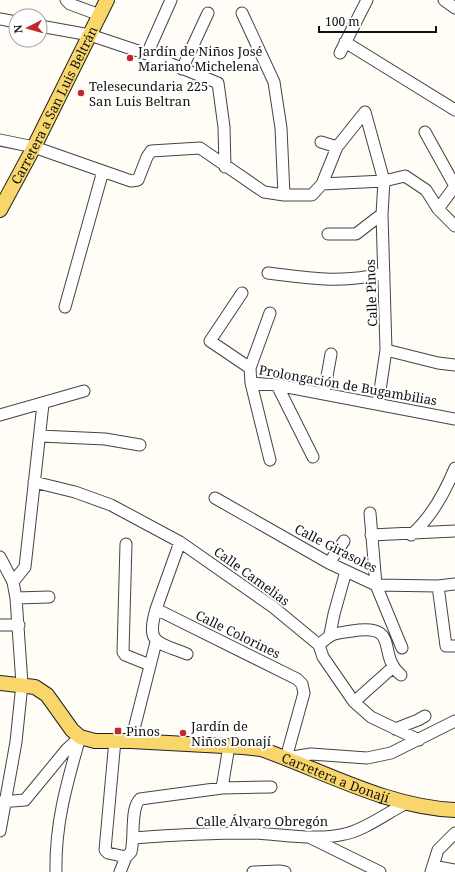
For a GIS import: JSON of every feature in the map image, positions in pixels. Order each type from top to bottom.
[{"type":"main road","name":"Carretera a San Luis Beltrán","points":[[0,210],[34,147],[107,0]]},
{"type":"main road","points":[[0,683],[22,684],[35,687],[47,695],[72,730],[80,737]]},
{"type":"main road","name":"Carretera a Donají","points":[[80,737],[95,741],[115,740],[230,746],[260,750],[286,758],[327,775],[408,803],[438,809],[455,810]]},
{"type":"street","points":[[66,0],[70,4],[100,15]]},
{"type":"street","points":[[147,54],[171,0]]},
{"type":"street","points":[[340,53],[367,0]]},
{"type":"street","points":[[182,69],[208,13]]},
{"type":"street","points":[[242,13],[274,82],[281,128],[284,195]]},
{"type":"street","points":[[48,27],[90,35],[147,54],[218,83],[224,127],[225,167]]},
{"type":"street","points":[[345,42],[455,110]]},
{"type":"street","name":"Calle Pinos","points":[[337,147],[365,112],[384,181],[382,214],[386,350],[378,404]]},
{"type":"street","points":[[425,132],[455,186],[438,209]]},
{"type":"street","points":[[0,140],[34,147],[103,170],[131,182],[138,180],[147,157],[151,152],[200,148],[225,167],[264,192],[284,195],[312,194],[322,184],[337,147],[321,142]]},
{"type":"street","points":[[65,307],[103,170]]},
{"type":"street","points":[[322,184],[384,181],[405,176],[426,190],[438,209],[455,226]]},
{"type":"street","points":[[328,234],[356,234],[382,214]]},
{"type":"street","points":[[268,273],[322,280],[362,279],[384,273]]},
{"type":"street","name":"Prolongación de Bugambilias","points":[[242,293],[210,340],[250,368],[251,383],[277,385],[324,393],[455,419]]},
{"type":"street","points":[[250,368],[270,313]]},
{"type":"street","points":[[386,350],[438,363],[455,365]]},
{"type":"street","points":[[324,393],[331,354]]},
{"type":"street","points":[[251,383],[270,460]]},
{"type":"street","points":[[277,385],[313,457]]},
{"type":"street","points":[[0,415],[43,404],[84,391]]},
{"type":"street","points":[[13,582],[25,567],[43,404]]},
{"type":"street","points":[[40,436],[105,439],[140,445]]},
{"type":"street","points":[[411,535],[421,526],[430,513],[455,468]]},
{"type":"street","name":"Calle Camelias","points":[[34,482],[75,492],[111,505],[180,542],[273,607],[319,645],[323,657],[354,702],[371,718],[419,740]]},
{"type":"street","name":"Calle Girasoles","points":[[215,498],[329,563],[376,585],[438,586],[455,584]]},
{"type":"street","points":[[370,513],[376,585],[402,648]]},
{"type":"street","points":[[371,535],[411,535],[455,531]]},
{"type":"street","points":[[329,563],[344,541]]},
{"type":"street","points":[[180,542],[156,609],[152,624],[152,636],[156,642],[187,654]]},
{"type":"street","points":[[126,544],[122,652],[125,655],[150,666]]},
{"type":"street","points":[[0,557],[13,582],[16,598],[22,684],[16,742],[3,802],[0,831]]},
{"type":"street","points":[[319,645],[330,634],[346,571]]},
{"type":"street","points":[[438,586],[450,646]]},
{"type":"street","points":[[16,598],[49,597]]},
{"type":"street","name":"Calle Colorines","points":[[156,609],[297,679],[302,684],[304,694],[286,758]]},
{"type":"street","points":[[0,625],[19,625]]},
{"type":"street","points":[[330,634],[369,628],[377,630],[383,636],[388,649],[396,672],[354,702]]},
{"type":"street","points":[[131,741],[156,642]]},
{"type":"street","points":[[395,729],[425,716]]},
{"type":"street","points":[[286,758],[312,754],[367,758],[390,753],[455,721]]},
{"type":"street","points":[[3,802],[25,800],[67,749],[80,737]]},
{"type":"street","points":[[56,872],[56,848],[61,806],[80,737]]},
{"type":"street","points":[[115,740],[105,850],[108,853],[126,857]]},
{"type":"street","points":[[222,788],[230,746]]},
{"type":"street","points":[[120,872],[126,857],[131,852],[134,812],[136,802],[140,799],[222,788],[271,787]]},
{"type":"street","name":"Calle Álvaro Obregón","points":[[133,838],[252,834],[311,837],[346,834],[365,826],[387,812],[408,803]]},
{"type":"street","points":[[455,833],[438,850],[432,869],[455,870]]},
{"type":"street","points":[[311,837],[380,872]]},
{"type":"street","points":[[253,872],[279,870],[285,872]]},
{"type":"place","name":"Jardín de Niños José Mariano Michelena","points":[[130,58]]},
{"type":"place","name":"Telesecundaria 225 San Luis Beltran","points":[[81,93]]},
{"type":"place","name":"Pinos","points":[[118,731]]},
{"type":"place","name":"Jardín de Niños Donají","points":[[183,733]]}]
